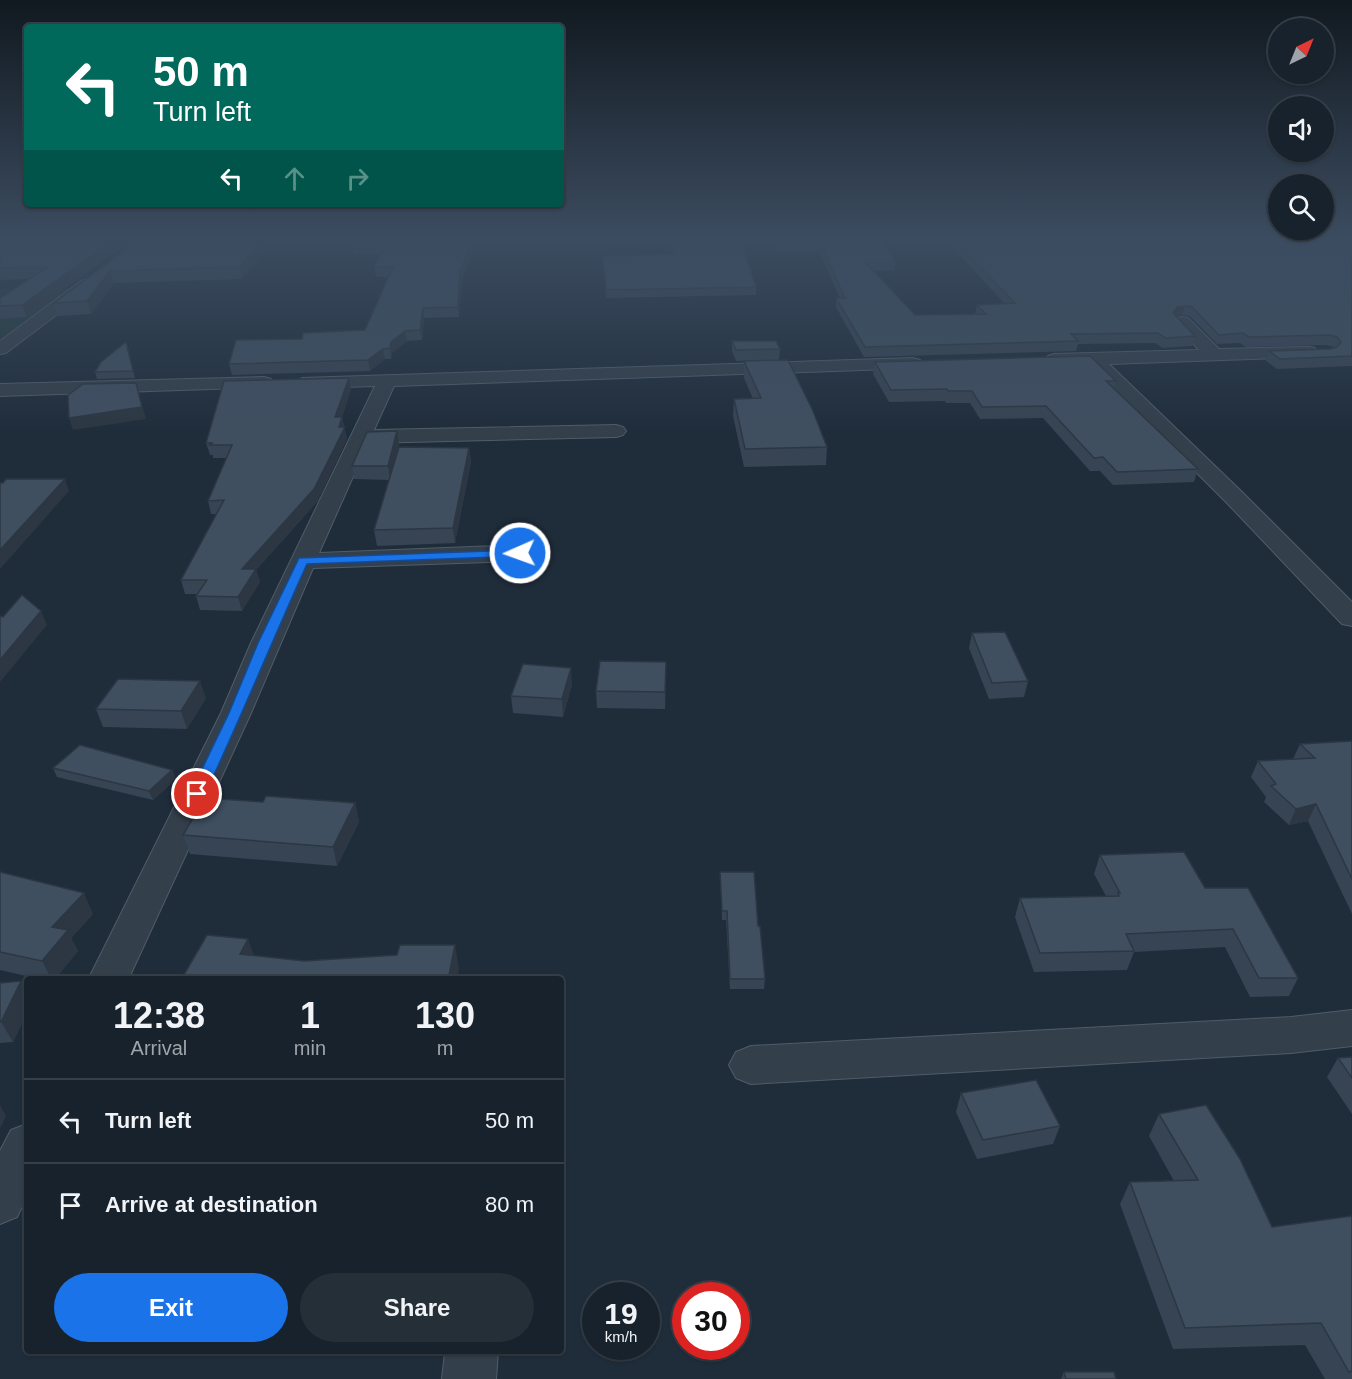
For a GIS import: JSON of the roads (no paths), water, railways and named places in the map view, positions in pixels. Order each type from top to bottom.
[{"type":"street","points":[[0,350],[60,304]]},
{"type":"street","points":[[1182,322],[1215,356]]},
{"type":"street","points":[[1033,361],[1326,352]]},
{"type":"street","points":[[1093,359],[1235,498],[1352,618]]},
{"type":"street","points":[[0,390],[937,364]]},
{"type":"street","points":[[110,976],[236,713],[265,643],[387,380]]},
{"type":"street","points":[[360,436],[616,431]]},
{"type":"street","points":[[303,561],[520,553]]},
{"type":"street","points":[[751,1065],[1279,1036],[1352,1028]]},
{"type":"street","points":[[0,1201],[24,1151]]},
{"type":"street","points":[[469,1379],[472,1354]]}]
